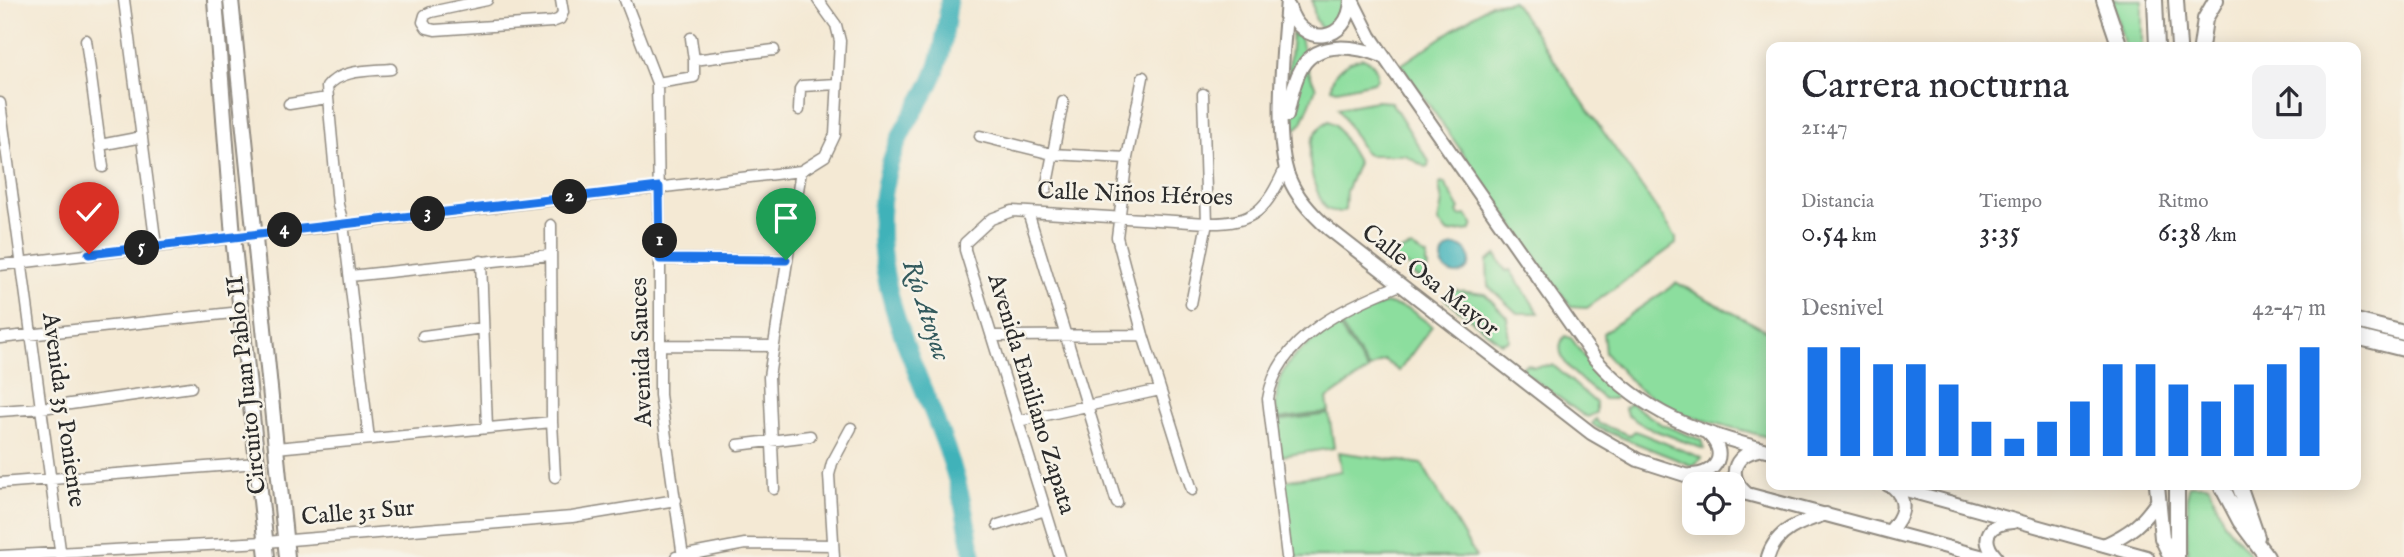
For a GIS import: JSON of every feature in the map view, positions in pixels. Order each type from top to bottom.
[{"type":"main road","name":"Circuito Juan Pablo II","points":[[215,0],[233,237],[267,557]]},
{"type":"main road","name":"Circuito Juan Pablo II","points":[[231,0],[287,557]]},
{"type":"main road","points":[[2104,0],[2118,42]]},
{"type":"main road","points":[[2155,0],[2157,42]]},
{"type":"main road","points":[[2176,0],[2179,42]]},
{"type":"main road","points":[[2202,42],[2205,19],[2216,0]]},
{"type":"main road","points":[[2361,322],[2404,334]]},
{"type":"main road","points":[[2361,338],[2404,349]]},
{"type":"main road","points":[[2177,490],[2177,557]]},
{"type":"main road","points":[[2224,490],[2240,521],[2265,554]]},
{"type":"main road","points":[[2241,490],[2265,554]]},
{"type":"main road","points":[[2157,492],[2162,538],[2171,557]]},
{"type":"street","points":[[124,0],[156,246]]},
{"type":"street","points":[[488,0],[431,12],[425,15],[423,22],[427,28],[435,30],[552,22],[560,19],[564,12],[561,0]]},
{"type":"street","name":"Avenida Sauces","points":[[625,0],[657,83],[660,395],[676,500],[681,556]]},
{"type":"street","points":[[0,265],[801,171],[816,164],[831,146],[835,135],[835,84],[840,41],[836,25],[818,0]]},
{"type":"street","points":[[1287,0],[1292,18],[1298,26],[1304,32],[1322,36],[1336,30],[1344,22],[1350,11],[1351,0]]},
{"type":"street","name":"Calle Osa Mayor","points":[[1287,0],[1282,131],[1286,167],[1297,193],[1315,216],[1591,433],[1638,460],[1682,474]]},
{"type":"street","points":[[1351,0],[1383,56],[1595,359],[1628,392],[1651,407],[1705,431],[1766,450]]},
{"type":"street","points":[[657,83],[694,77],[695,60],[691,38]]},
{"type":"street","points":[[86,40],[103,167]]},
{"type":"street","points":[[1282,131],[1298,75],[1304,64],[1313,56],[1342,46],[1383,56]]},
{"type":"street","points":[[695,60],[774,50]]},
{"type":"street","points":[[369,439],[343,223],[338,205],[327,87],[340,76],[391,69]]},
{"type":"street","points":[[1143,77],[1127,158],[1117,237],[1143,335],[1192,490]]},
{"type":"street","points":[[799,110],[802,86],[835,84]]},
{"type":"street","points":[[1191,304],[1207,223],[1203,94]]},
{"type":"street","points":[[289,104],[327,98]]},
{"type":"street","points":[[1046,189],[1063,102]]},
{"type":"street","name":"Avenida 35 Poniente","points":[[0,103],[5,179],[21,262],[61,555]]},
{"type":"street","points":[[980,136],[1052,154],[1127,158]]},
{"type":"street","points":[[100,145],[142,137]]},
{"type":"street","name":"Calle Niños Héroes","points":[[965,243],[991,219],[1002,214],[1028,212],[1207,223],[1236,222],[1256,215],[1269,200],[1286,167]]},
{"type":"street","points":[[774,489],[769,377],[801,171]]},
{"type":"street","points":[[1028,212],[1117,503]]},
{"type":"street","points":[[551,225],[552,422],[555,477]]},
{"type":"street","name":"Avenida Emiliano Zapata","points":[[965,243],[1060,557]]},
{"type":"street","points":[[350,276],[550,255]]},
{"type":"street","points":[[660,259],[786,260]]},
{"type":"street","points":[[481,261],[487,428]]},
{"type":"street","points":[[1287,557],[1268,399],[1274,373],[1287,354],[1314,331],[1353,307],[1401,285]]},
{"type":"street","points":[[0,338],[241,312]]},
{"type":"street","points":[[423,336],[483,328]]},
{"type":"street","points":[[992,336],[1143,335]]},
{"type":"street","points":[[661,345],[773,346]]},
{"type":"street","points":[[0,411],[42,408],[191,387]]},
{"type":"street","points":[[1018,421],[1160,390]]},
{"type":"street","points":[[276,447],[552,422]]},
{"type":"street","points":[[834,557],[829,475],[831,463],[851,428]]},
{"type":"street","points":[[1705,431],[1717,445],[1719,454],[1716,463],[1707,472]]},
{"type":"street","points":[[738,445],[810,436]]},
{"type":"street","points":[[1748,495],[1736,479],[1736,466],[1745,454],[1766,450]]},
{"type":"street","points":[[0,483],[257,463]]},
{"type":"street","points":[[1890,531],[1900,520],[1903,508],[1901,496],[1895,490]]},
{"type":"street","points":[[1908,490],[2147,557]]},
{"type":"street","points":[[2104,545],[2126,535],[2138,525],[2157,492]]},
{"type":"street","points":[[1745,494],[1984,557]]},
{"type":"street","name":"Calle 31 Sur","points":[[0,556],[61,555],[266,542],[572,517],[676,500]]},
{"type":"street","points":[[998,525],[1045,510]]},
{"type":"street","points":[[1768,557],[1771,546],[1783,533],[1802,521],[1826,514]]},
{"type":"street","points":[[1996,557],[1988,546],[1990,531],[2001,523],[2017,521]]},
{"type":"street","points":[[681,556],[745,544],[833,545]]},
{"type":"green space","points":[[1312,0],[1344,0],[1347,10],[1336,23],[1322,31],[1315,18]]},
{"type":"green space","points":[[2112,0],[2142,0],[2142,42],[2124,42]]},
{"type":"green space","points":[[1513,1],[1676,237],[1676,244],[1587,308],[1571,307],[1401,65],[1491,4]]},
{"type":"green space","points":[[1292,34],[1300,37],[1307,67],[1316,88],[1302,123],[1286,138],[1286,107]]},
{"type":"green space","points":[[1363,58],[1372,63],[1375,69],[1377,79],[1374,82],[1337,90],[1331,88],[1334,76],[1341,67]]},
{"type":"green space","points":[[1376,101],[1391,102],[1429,161],[1428,166],[1425,167],[1405,155],[1369,155],[1363,150],[1338,108]]},
{"type":"green space","points":[[1329,121],[1336,125],[1358,163],[1346,191],[1345,210],[1339,213],[1326,209],[1316,187],[1310,162],[1313,138]]},
{"type":"green space","points":[[1441,183],[1445,184],[1460,209],[1457,212],[1459,216],[1466,215],[1473,223],[1471,230],[1448,233],[1438,222],[1442,202],[1439,186]]},
{"type":"green space","points":[[1411,247],[1427,256],[1428,267],[1424,281],[1409,273],[1410,268],[1406,265],[1401,267],[1392,260],[1398,252]]},
{"type":"green space","points":[[1496,255],[1506,271],[1510,270],[1539,313],[1517,313],[1488,286],[1487,261]]},
{"type":"green space","points":[[1677,283],[1766,330],[1766,437],[1677,413],[1636,387],[1605,353],[1603,333]]},
{"type":"green space","points":[[1452,290],[1485,294],[1507,317],[1509,340],[1501,343],[1446,300],[1444,297]]},
{"type":"green space","points":[[1385,303],[1409,309],[1432,326],[1399,371],[1384,360],[1369,369],[1339,323]]},
{"type":"green space","points":[[1337,324],[1368,371],[1327,399],[1329,412],[1277,419],[1278,385],[1283,373],[1299,352]]},
{"type":"green space","points":[[1565,336],[1571,338],[1616,393],[1614,399],[1604,399],[1565,362],[1561,344]]},
{"type":"green space","points":[[1527,364],[1534,367],[1553,365],[1596,403],[1596,413],[1588,417],[1583,415],[1524,372],[1523,366]]},
{"type":"green space","points":[[1630,403],[1661,424],[1701,440],[1704,449],[1646,427],[1627,415],[1625,408]]},
{"type":"green space","points":[[1329,414],[1334,448],[1281,456],[1277,421]]},
{"type":"green space","points":[[1596,419],[1599,424],[1630,435],[1635,431],[1702,458],[1693,466],[1598,428],[1592,424]]},
{"type":"green space","points":[[1338,452],[1422,464],[1476,557],[1294,557],[1283,481],[1341,471]]},
{"type":"green space","points":[[2188,490],[2211,490],[2224,523],[2252,557],[2187,557]]},
{"type":"water","points":[[1456,246],[1466,250],[1470,260],[1466,270],[1456,274],[1446,270],[1442,260],[1446,250]]},
{"type":"waterway","name":"Río Atoyac","points":[[949,0],[943,46],[935,73],[902,133],[887,173],[881,215],[881,245],[885,273],[900,330],[953,468],[973,557]]},
{"type":"route","points":[[89,254],[659,187],[660,259],[786,260]]}]
